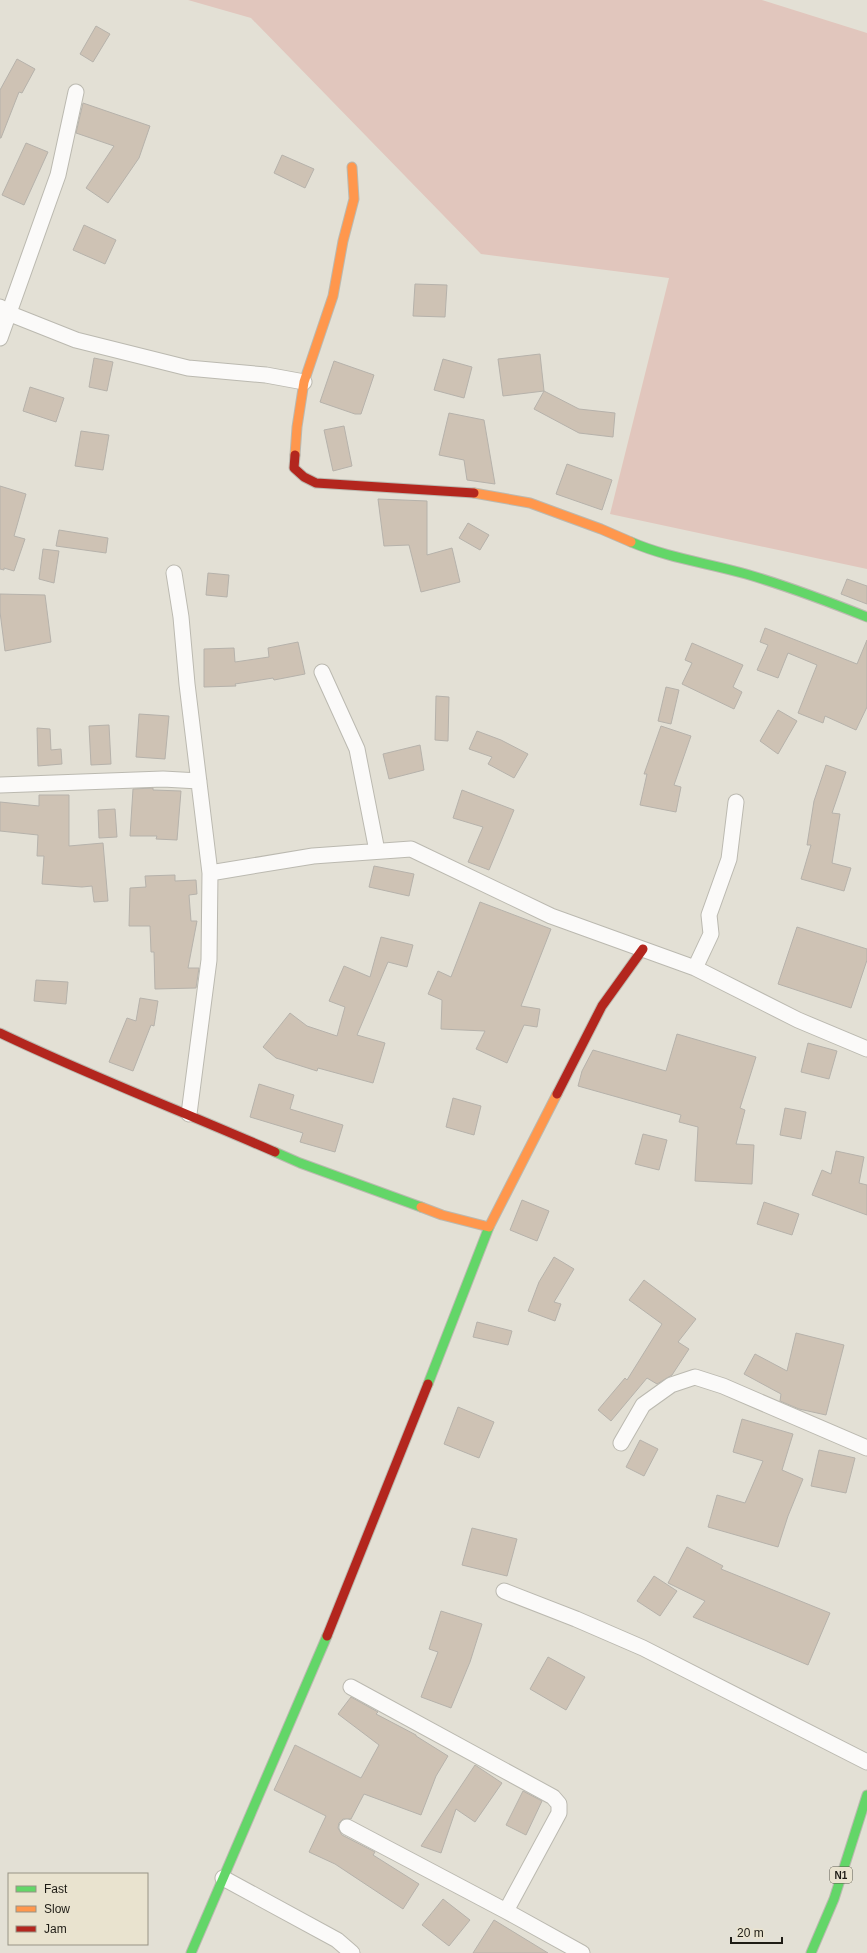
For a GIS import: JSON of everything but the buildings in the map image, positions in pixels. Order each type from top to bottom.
[{"type":"main road","points":[[352,167],[354,199],[343,241],[333,296],[304,382],[297,427],[294,468],[308,480],[316,483],[470,492],[530,503],[601,529],[651,551],[746,574],[867,616]]},
{"type":"main road","points":[[191,1953],[400,1462],[489,1227],[602,1006],[643,949]]},
{"type":"main road","points":[[0,1033],[58,1061],[189,1114],[315,1168],[442,1216],[489,1227]]},
{"type":"main road","name":"N1","points":[[811,1953],[861,1837],[867,1795]]},
{"type":"street","points":[[0,338],[4,310],[58,176],[76,92]]},
{"type":"street","points":[[4,310],[76,340],[188,368],[266,375],[304,382]]},
{"type":"street","points":[[174,573],[181,617],[210,873],[209,960],[189,1114]]},
{"type":"street","points":[[322,672],[357,749],[377,851]]},
{"type":"street","points":[[0,785],[163,779],[199,781]]},
{"type":"street","points":[[695,968],[711,934],[709,915],[729,859],[736,802]]},
{"type":"street","points":[[210,873],[313,856],[411,849],[551,916],[695,968],[798,1020],[867,1048]]},
{"type":"street","points":[[621,1443],[643,1405],[671,1385],[695,1377],[723,1386],[867,1448]]},
{"type":"street","points":[[504,1591],[576,1619],[643,1648],[867,1762]]},
{"type":"street","points":[[351,1686],[554,1797],[559,1804],[559,1812],[506,1911]]},
{"type":"street","points":[[347,1827],[582,1953]]},
{"type":"street","points":[[223,1878],[338,1940],[352,1953]]},
{"type":"shaded area","points":[[188,0],[762,0],[867,33],[867,569],[610,514],[669,278],[481,254],[251,18]]},
{"type":"traffic: fast","points":[[631,542],[659,552],[732,570],[761,579],[807,594],[867,617]]},
{"type":"traffic: fast","points":[[275,1152],[300,1163],[421,1207]]},
{"type":"traffic: fast","points":[[428,1384],[489,1227]]},
{"type":"traffic: fast","points":[[191,1953],[327,1636]]},
{"type":"traffic: fast","points":[[811,1953],[834,1899],[867,1795]]},
{"type":"traffic: slow","points":[[295,455],[297,427],[304,382],[333,296],[343,241],[354,199],[352,167]]},
{"type":"traffic: slow","points":[[474,493],[530,503],[601,529],[631,542]]},
{"type":"traffic: slow","points":[[421,1207],[442,1215],[489,1227],[557,1094]]},
{"type":"traffic: jam","points":[[295,455],[294,468],[304,477],[316,483],[474,493]]},
{"type":"traffic: jam","points":[[557,1094],[602,1006],[643,949]]},
{"type":"traffic: jam","points":[[0,1033],[68,1064],[275,1152]]},
{"type":"traffic: jam","points":[[327,1636],[428,1384]]}]
